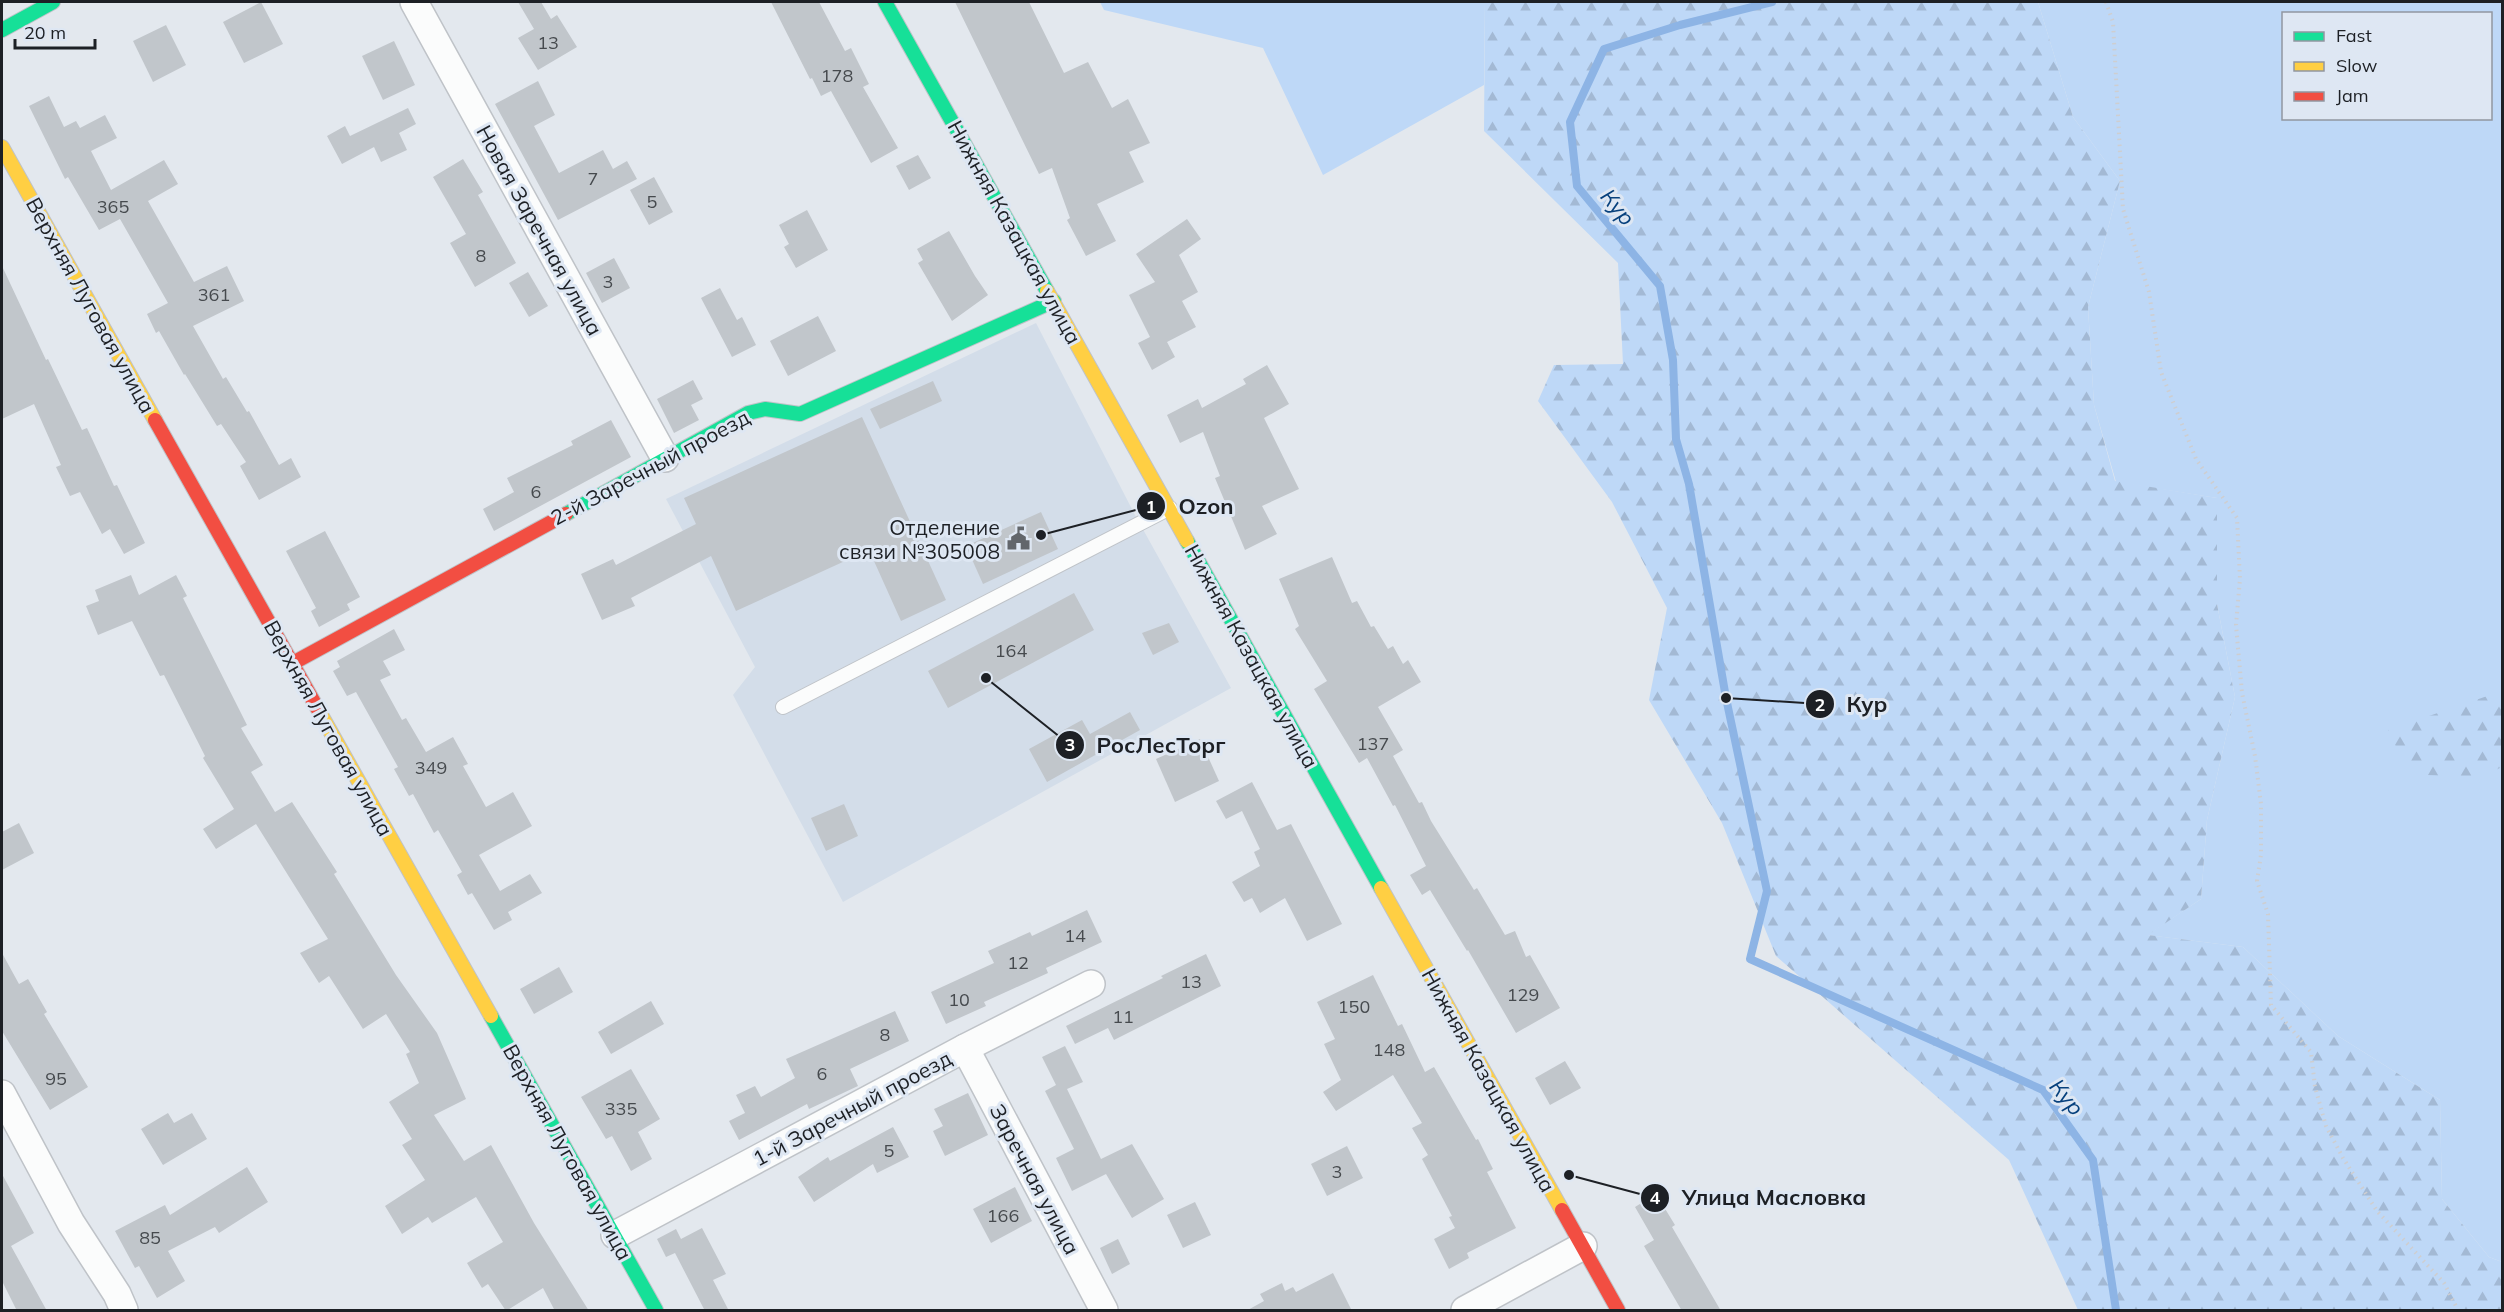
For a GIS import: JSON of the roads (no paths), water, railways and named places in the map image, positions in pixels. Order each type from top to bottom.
[{"type":"street","points":[[2,30],[53,2]]},
{"type":"street","name":"Новая Заречная улица","points":[[414,2],[665,458]]},
{"type":"street","name":"Нижняя Казацкая улица","points":[[885,2],[1618,1311]]},
{"type":"street","name":"Верхняя Луговая улица","points":[[2,147],[615,1234],[656,1311]]},
{"type":"street","name":"2-й Заречный проезд","points":[[293,663],[717,431],[747,411],[771,407],[800,414],[1054,301]]},
{"type":"street","name":"1-й Заречный проезд","points":[[615,1234],[965,1048],[1091,984]]},
{"type":"street","name":"Заречная улица","points":[[965,1048],[1104,1311]]},
{"type":"street","points":[[2,1094],[71,1223],[117,1294],[124,1311]]},
{"type":"street","points":[[1465,1311],[1583,1246]]},
{"type":"lane","points":[[783,707],[1170,508]]},
{"type":"waterway","name":"Кур","points":[[1772,2],[1680,25],[1604,49],[1570,122],[1577,186],[1660,286],[1673,360],[1676,439],[1689,484],[1726,698],[1767,891],[1750,959],[2043,1090],[2093,1160],[2116,1310]]},
{"type":"place","name":"Ozon","points":[[1041,535]]},
{"type":"place","name":"Отделение связи №305008","points":[[1018,539]]},
{"type":"place","name":"РосЛесТорг","points":[[986,678]]},
{"type":"place","name":"Кур","points":[[1726,698]]},
{"type":"place","name":"Улица Масловка","points":[[1569,1175]]}]
